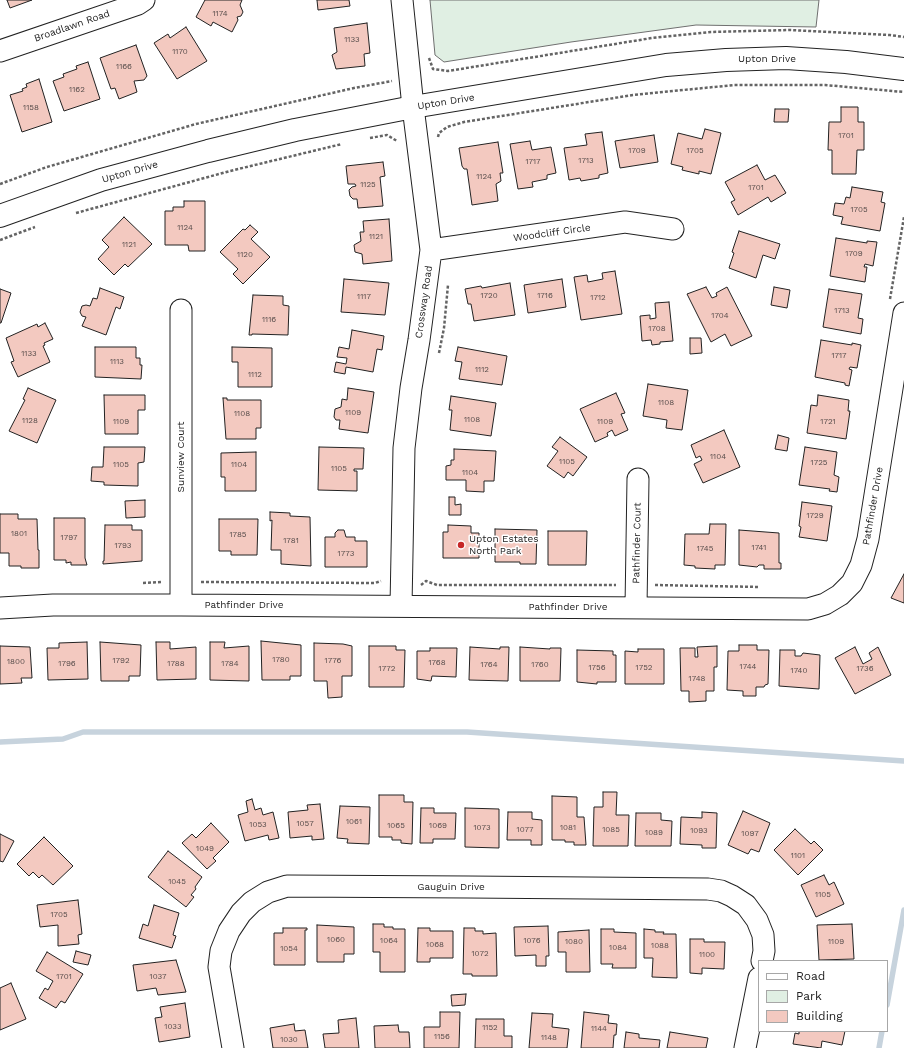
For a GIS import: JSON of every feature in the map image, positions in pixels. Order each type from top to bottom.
[{"type":"main road","name":"Upton Drive","points":[[0,216],[101,180],[208,150],[295,130],[413,107],[666,65],[726,60],[786,58],[846,62],[904,69]]},
{"type":"street","name":"Broadlawn Road","points":[[0,51],[138,4],[144,0]]},
{"type":"street","name":"Crossway Road","points":[[401,606],[404,448],[431,250],[413,107],[402,0]]},
{"type":"street","name":"Woodcliff Circle","points":[[431,250],[625,222],[673,229]]},
{"type":"street","name":"Pathfinder Drive","points":[[0,608],[53,605],[181,605],[808,608],[825,604],[840,595],[852,583],[861,565],[868,539],[897,308]]},
{"type":"street","name":"Sunview Court","points":[[181,310],[181,605]]},
{"type":"street","name":"Pathfinder Court","points":[[636,607],[638,479]]},
{"type":"street","name":"Gauguin Drive","points":[[233,1048],[219,967],[221,951],[229,931],[241,913],[252,902],[268,892],[287,886],[700,889],[721,891],[746,905],[757,920],[763,935],[764,951],[762,960]]},
{"type":"street","points":[[745,1048],[758,983]]},
{"type":"path","points":[[0,184],[47,167],[196,124],[354,88],[410,78]]},
{"type":"path","points":[[439,133],[447,127],[464,122],[633,95],[734,85],[825,85],[904,92]]},
{"type":"path","points":[[367,138],[387,135],[397,141]]},
{"type":"path","points":[[70,214],[230,171],[346,143]]},
{"type":"path","points":[[897,308],[904,217]]},
{"type":"path","points":[[0,240],[35,227]]},
{"type":"path","points":[[142,583],[181,581],[376,583],[381,580],[401,606],[426,581],[437,585],[636,585],[764,587]]},
{"type":"green space","points":[[430,0],[819,0],[816,27],[696,25],[571,42],[444,62],[435,55]]},
{"type":"building","points":[[7,0],[32,0],[10,8]]},
{"type":"building","points":[[205,0],[242,0],[240,5],[243,12],[241,16],[237,17],[238,20],[232,32],[213,22],[211,26],[196,17]]},
{"type":"building","points":[[317,0],[349,0],[350,6],[318,10]]},
{"type":"building","points":[[367,23],[370,53],[364,54],[365,66],[336,69],[332,55],[337,52],[334,28]]},
{"type":"building","points":[[186,27],[207,61],[177,79],[154,43],[168,34],[170,38]]},
{"type":"building","points":[[136,45],[147,76],[144,80],[134,81],[137,92],[119,99],[115,88],[111,89],[100,58]]},
{"type":"building","points":[[88,62],[100,99],[64,111],[53,81],[64,77],[63,74],[77,69],[76,66]]},
{"type":"building","points":[[39,79],[52,122],[22,132],[10,95],[23,91],[22,89],[27,87],[26,84]]},
{"type":"building","points":[[841,107],[858,107],[858,122],[864,122],[864,150],[857,150],[856,174],[832,174],[832,150],[828,150],[829,122],[841,122]]},
{"type":"building","points":[[775,109],[789,109],[788,122],[774,122]]},
{"type":"building","points":[[705,129],[721,133],[711,174],[699,171],[699,174],[682,170],[683,167],[671,164],[678,133],[702,139]]},
{"type":"building","points":[[602,132],[608,173],[599,175],[599,178],[581,181],[580,178],[569,180],[564,148],[587,145],[585,134]]},
{"type":"building","points":[[654,135],[658,162],[620,168],[615,141]]},
{"type":"building","points":[[530,141],[532,150],[551,147],[556,173],[547,175],[547,179],[532,182],[533,187],[518,189],[510,144]]},
{"type":"building","points":[[498,142],[503,173],[500,173],[501,181],[496,184],[498,201],[472,205],[467,169],[464,169],[462,166],[459,148]]},
{"type":"building","points":[[383,162],[385,176],[380,177],[383,206],[358,208],[357,199],[353,199],[350,196],[349,190],[356,186],[355,184],[348,184],[346,166]]},
{"type":"building","points":[[757,165],[765,180],[775,175],[786,193],[771,202],[768,197],[738,215],[731,202],[735,200],[725,182]]},
{"type":"building","points":[[852,187],[883,192],[881,202],[885,203],[880,231],[841,224],[843,217],[833,215],[835,203],[844,204],[846,197],[850,198]]},
{"type":"building","points":[[184,201],[205,201],[205,251],[189,251],[188,245],[165,245],[165,211],[173,211],[173,207],[184,207]]},
{"type":"building","points":[[124,217],[152,244],[128,267],[125,264],[114,275],[98,259],[109,247],[102,240]]},
{"type":"building","points":[[389,219],[392,261],[363,264],[362,254],[355,252],[354,245],[361,241],[360,232],[364,232],[363,221]]},
{"type":"building","points":[[250,225],[258,232],[251,239],[270,257],[243,284],[233,274],[238,269],[220,252],[243,229],[245,230]]},
{"type":"building","points":[[739,231],[780,244],[775,259],[763,255],[756,278],[729,268],[734,253],[732,252]]},
{"type":"building","points":[[836,238],[867,243],[867,241],[877,242],[873,266],[865,264],[864,267],[867,267],[865,282],[830,276]]},
{"type":"building","points":[[615,271],[622,314],[581,320],[574,277],[587,275],[588,282],[603,279],[602,273]]},
{"type":"building","points":[[344,279],[389,283],[385,315],[341,312]]},
{"type":"building","points":[[562,279],[566,307],[528,313],[524,285]]},
{"type":"building","points":[[510,283],[515,315],[474,321],[471,304],[468,304],[465,289],[481,286],[482,288]]},
{"type":"building","points":[[706,287],[712,298],[717,296],[716,293],[727,287],[752,336],[731,346],[725,334],[711,342],[687,294]]},
{"type":"building","points":[[774,287],[790,290],[787,308],[771,305]]},
{"type":"building","points":[[100,288],[124,297],[120,309],[116,307],[106,335],[82,326],[86,317],[82,316],[80,312],[82,306],[90,306],[93,298],[97,299]]},
{"type":"building","points":[[0,289],[11,293],[1,323],[0,323]]},
{"type":"building","points":[[829,289],[862,294],[858,318],[863,319],[861,334],[823,327]]},
{"type":"building","points":[[253,295],[283,296],[283,305],[289,306],[288,335],[249,335]]},
{"type":"building","points":[[669,302],[673,341],[660,342],[660,344],[652,345],[651,340],[642,341],[640,316],[650,315],[650,319],[656,318],[655,303]]},
{"type":"building","points":[[45,323],[53,339],[44,343],[45,345],[43,346],[50,362],[18,377],[11,362],[14,361],[6,338],[37,324],[38,327]]},
{"type":"building","points":[[352,330],[384,336],[382,350],[377,349],[373,372],[346,367],[345,374],[334,372],[336,362],[346,364],[347,358],[337,357],[339,347],[349,349]]},
{"type":"building","points":[[690,338],[701,338],[702,353],[690,354]]},
{"type":"building","points":[[821,340],[861,345],[857,368],[850,367],[849,369],[852,370],[849,386],[845,385],[845,383],[815,377]]},
{"type":"building","points":[[95,347],[136,347],[136,358],[140,358],[140,365],[142,365],[141,379],[95,377]]},
{"type":"building","points":[[232,347],[272,348],[272,387],[238,387],[238,362],[232,362]]},
{"type":"building","points":[[458,347],[507,356],[502,385],[459,379],[462,362],[455,361]]},
{"type":"building","points":[[648,384],[688,390],[682,430],[666,428],[667,420],[643,416]]},
{"type":"building","points":[[28,388],[56,400],[37,443],[9,431],[25,400],[23,399]]},
{"type":"building","points":[[348,388],[374,392],[368,433],[339,429],[340,420],[336,420],[334,417],[335,409],[341,407],[342,399],[347,400]]},
{"type":"building","points":[[616,393],[625,413],[621,414],[628,430],[615,436],[612,430],[607,433],[608,436],[595,442],[580,409]]},
{"type":"building","points":[[104,395],[145,395],[145,410],[138,410],[138,434],[105,434]]},
{"type":"building","points":[[818,395],[849,400],[848,411],[850,411],[846,439],[807,433],[811,405],[817,406]]},
{"type":"building","points":[[451,396],[496,403],[491,436],[450,430],[452,410],[449,410]]},
{"type":"building","points":[[223,398],[227,398],[227,400],[261,400],[261,428],[256,428],[256,439],[226,439]]},
{"type":"building","points":[[724,430],[740,467],[703,483],[694,464],[702,460],[700,456],[696,458],[691,445]]},
{"type":"building","points":[[778,435],[789,438],[787,451],[775,449]]},
{"type":"building","points":[[560,437],[587,457],[573,476],[568,472],[564,478],[547,466],[558,451],[552,447]]},
{"type":"building","points":[[104,447],[145,447],[144,462],[138,463],[138,486],[104,485],[104,482],[91,481],[92,467],[103,467]]},
{"type":"building","points":[[319,447],[364,448],[363,469],[354,469],[354,471],[357,471],[357,491],[318,490]]},
{"type":"building","points":[[805,447],[837,452],[834,475],[839,477],[837,492],[829,491],[830,489],[799,485]]},
{"type":"building","points":[[454,449],[496,451],[494,481],[484,481],[484,492],[466,491],[466,480],[446,480],[446,466],[451,465],[451,460],[454,460]]},
{"type":"building","points":[[256,452],[256,491],[225,491],[225,477],[221,477],[221,453]]},
{"type":"building","points":[[449,497],[455,497],[455,505],[461,504],[461,515],[449,515]]},
{"type":"building","points":[[145,500],[145,517],[126,518],[125,501]]},
{"type":"building","points":[[802,502],[832,506],[827,541],[799,537]]},
{"type":"building","points":[[270,512],[290,513],[290,516],[310,517],[311,566],[281,564],[281,550],[271,550],[272,520],[270,521]]},
{"type":"building","points":[[0,514],[18,514],[18,519],[37,519],[39,568],[9,566],[9,553],[0,553]]},
{"type":"building","points":[[54,518],[85,518],[85,558],[87,565],[71,565],[71,562],[66,563],[66,560],[54,560]]},
{"type":"building","points":[[219,519],[258,519],[257,555],[231,555],[231,551],[219,551]]},
{"type":"building","points":[[710,524],[726,524],[725,565],[715,565],[715,569],[695,568],[695,566],[684,565],[685,534],[709,534]]},
{"type":"building","points":[[105,525],[132,525],[132,530],[142,530],[142,561],[103,564]]},
{"type":"building","name":"Upton Estates North Park","points":[[448,525],[471,526],[471,533],[479,533],[479,558],[443,558],[443,532],[448,532]]},
{"type":"building","points":[[495,529],[537,530],[536,564],[520,564],[520,562],[495,562]]},
{"type":"building","points":[[338,530],[344,530],[346,537],[355,537],[355,541],[367,541],[367,567],[325,567],[325,537],[335,537],[335,533]]},
{"type":"building","points":[[739,530],[779,533],[779,563],[781,563],[781,569],[764,569],[764,565],[759,565],[757,567],[739,565]]},
{"type":"building","points":[[548,531],[587,531],[586,565],[548,565]]},
{"type":"building","points":[[904,574],[904,603],[891,598]]},
{"type":"building","points":[[261,641],[301,645],[301,676],[290,676],[290,680],[262,680]]},
{"type":"building","points":[[87,642],[88,679],[48,680],[47,648],[59,648],[59,643]]},
{"type":"building","points":[[100,642],[141,645],[140,676],[129,676],[129,681],[101,681]]},
{"type":"building","points":[[156,642],[170,642],[170,649],[196,647],[196,679],[157,680]]},
{"type":"building","points":[[210,642],[225,642],[224,648],[249,646],[249,681],[210,680]]},
{"type":"building","points":[[314,643],[343,644],[352,646],[352,676],[342,676],[342,697],[328,698],[327,681],[314,681]]},
{"type":"building","points":[[739,645],[757,645],[757,650],[769,650],[768,684],[764,687],[756,687],[756,696],[743,696],[743,691],[727,690],[728,651],[739,651]]},
{"type":"building","points":[[0,646],[30,647],[32,678],[21,678],[22,683],[0,684]]},
{"type":"building","points":[[369,646],[396,646],[396,650],[405,650],[404,687],[369,687]]},
{"type":"building","points":[[717,646],[717,667],[714,667],[714,691],[706,691],[706,701],[689,702],[689,691],[681,691],[680,648],[695,648],[695,657],[698,657],[697,647]]},
{"type":"building","points":[[470,647],[500,649],[500,647],[509,647],[508,681],[469,680]]},
{"type":"building","points":[[520,647],[550,649],[561,648],[560,681],[520,681]]},
{"type":"building","points":[[855,647],[863,664],[872,659],[869,653],[878,647],[891,675],[855,694],[835,658]]},
{"type":"building","points":[[430,648],[457,648],[456,677],[432,676],[431,681],[417,679],[417,651],[430,651]]},
{"type":"building","points":[[638,649],[664,649],[664,684],[625,684],[625,651],[638,652]]},
{"type":"building","points":[[577,650],[613,651],[613,655],[616,655],[616,682],[597,682],[597,684],[577,682]]},
{"type":"building","points":[[780,650],[795,650],[795,656],[801,656],[803,653],[820,655],[819,689],[779,686]]},
{"type":"building","points":[[603,792],[617,792],[616,815],[629,815],[628,846],[593,846],[594,807],[603,807]]},
{"type":"building","points":[[379,795],[404,795],[404,802],[413,802],[412,844],[401,843],[401,840],[392,840],[392,837],[379,837]]},
{"type":"building","points":[[552,796],[577,797],[577,817],[584,817],[586,845],[574,845],[574,842],[565,842],[565,840],[552,840]]},
{"type":"building","points":[[252,799],[255,810],[261,808],[263,815],[273,812],[279,838],[269,840],[268,835],[245,841],[238,815],[248,812],[246,801]]},
{"type":"building","points":[[320,804],[324,839],[312,840],[312,836],[290,838],[288,812],[308,810],[307,805]]},
{"type":"building","points":[[340,806],[370,807],[369,844],[347,843],[348,839],[337,838]]},
{"type":"building","points":[[421,808],[434,808],[434,813],[456,813],[455,839],[433,839],[433,843],[420,843]]},
{"type":"building","points":[[465,808],[499,809],[499,848],[465,847]]},
{"type":"building","points":[[743,811],[770,823],[759,852],[751,849],[748,854],[728,845]]},
{"type":"building","points":[[508,812],[532,812],[532,819],[542,820],[542,845],[531,845],[531,840],[507,840]]},
{"type":"building","points":[[702,812],[717,813],[716,848],[702,848],[702,845],[680,844],[681,817],[702,818]]},
{"type":"building","points":[[636,813],[661,813],[661,820],[672,821],[671,846],[635,846]]},
{"type":"building","points":[[211,823],[229,842],[213,858],[216,861],[207,869],[182,843],[192,834],[196,838]]},
{"type":"building","points":[[795,829],[811,844],[814,841],[823,850],[798,875],[774,850]]},
{"type":"building","points":[[0,834],[14,841],[3,862],[0,861]]},
{"type":"building","points":[[44,837],[73,866],[53,885],[42,875],[39,878],[33,872],[29,876],[17,864]]},
{"type":"building","points":[[168,851],[202,877],[191,895],[194,897],[186,907],[148,877]]},
{"type":"building","points":[[824,875],[829,885],[834,882],[844,904],[816,917],[801,885]]},
{"type":"building","points":[[78,900],[82,934],[78,935],[79,944],[58,946],[58,925],[40,927],[37,905]]},
{"type":"building","points":[[154,905],[179,913],[173,935],[176,936],[172,948],[139,938],[143,924],[148,926]]},
{"type":"building","points":[[373,924],[384,924],[384,927],[393,927],[393,929],[405,929],[405,972],[380,972],[380,952],[373,952]]},
{"type":"building","points":[[852,924],[854,959],[819,960],[817,925]]},
{"type":"building","points":[[317,925],[354,927],[354,954],[344,954],[344,962],[317,962]]},
{"type":"building","points":[[548,926],[549,956],[546,956],[546,966],[536,966],[536,955],[515,956],[514,927]]},
{"type":"building","points":[[283,928],[307,928],[307,930],[305,930],[305,965],[274,965],[274,933],[283,933]]},
{"type":"building","points":[[418,928],[430,928],[430,931],[453,931],[453,958],[430,958],[430,962],[417,962]]},
{"type":"building","points":[[464,928],[475,928],[475,931],[483,931],[483,934],[496,933],[497,976],[472,976],[472,974],[463,974]]},
{"type":"building","points":[[601,929],[614,929],[614,932],[636,933],[636,968],[612,968],[613,964],[601,964]]},
{"type":"building","points":[[644,929],[655,930],[655,932],[664,932],[663,934],[676,934],[677,978],[652,977],[653,958],[644,958]]},
{"type":"building","points":[[589,930],[590,972],[566,972],[566,952],[558,952],[558,932]]},
{"type":"building","points":[[690,939],[704,939],[704,942],[725,942],[724,969],[702,968],[702,974],[690,973]]},
{"type":"building","points":[[76,951],[91,955],[88,965],[73,962]]},
{"type":"building","points":[[47,952],[83,974],[65,1003],[61,1001],[56,1008],[39,998],[45,988],[48,990],[53,981],[36,971]]},
{"type":"building","points":[[176,960],[186,992],[158,995],[156,988],[137,991],[133,965]]},
{"type":"building","points":[[11,983],[26,1019],[0,1030],[0,988]]},
{"type":"building","points":[[466,994],[465,1005],[452,1006],[451,995]]},
{"type":"building","points":[[185,1003],[190,1037],[159,1042],[155,1018],[162,1017],[160,1007]]},
{"type":"building","points":[[440,1012],[460,1012],[459,1048],[424,1048],[424,1027],[440,1027]]},
{"type":"building","points":[[584,1012],[609,1015],[608,1023],[617,1024],[613,1048],[581,1048]]},
{"type":"building","points":[[532,1013],[553,1014],[552,1027],[569,1029],[567,1048],[529,1048]]},
{"type":"building","points":[[356,1018],[359,1048],[325,1048],[323,1034],[339,1033],[338,1020]]},
{"type":"building","points":[[476,1019],[504,1019],[504,1036],[512,1036],[512,1048],[475,1048]]},
{"type":"building","points":[[294,1024],[295,1031],[305,1030],[308,1048],[273,1048],[270,1028]]},
{"type":"building","points":[[398,1025],[399,1032],[409,1032],[410,1048],[375,1048],[374,1026]]},
{"type":"building","points":[[626,1032],[639,1034],[639,1038],[660,1040],[659,1048],[624,1048]]},
{"type":"building","points":[[670,1032],[708,1038],[706,1048],[667,1048]]},
{"type":"building","points":[[799,1032],[845,1032],[842,1045],[822,1041],[821,1048],[793,1044],[795,1033],[799,1034]]},
{"type":"waterway","points":[[0,742],[63,739],[83,732],[467,732],[904,761]]},
{"type":"waterway","points":[[888,999],[904,910]]},
{"type":"waterway","points":[[879,1048],[882,1032]]},
{"type":"place","name":"Upton Estates North Park","points":[[461,545]]}]
